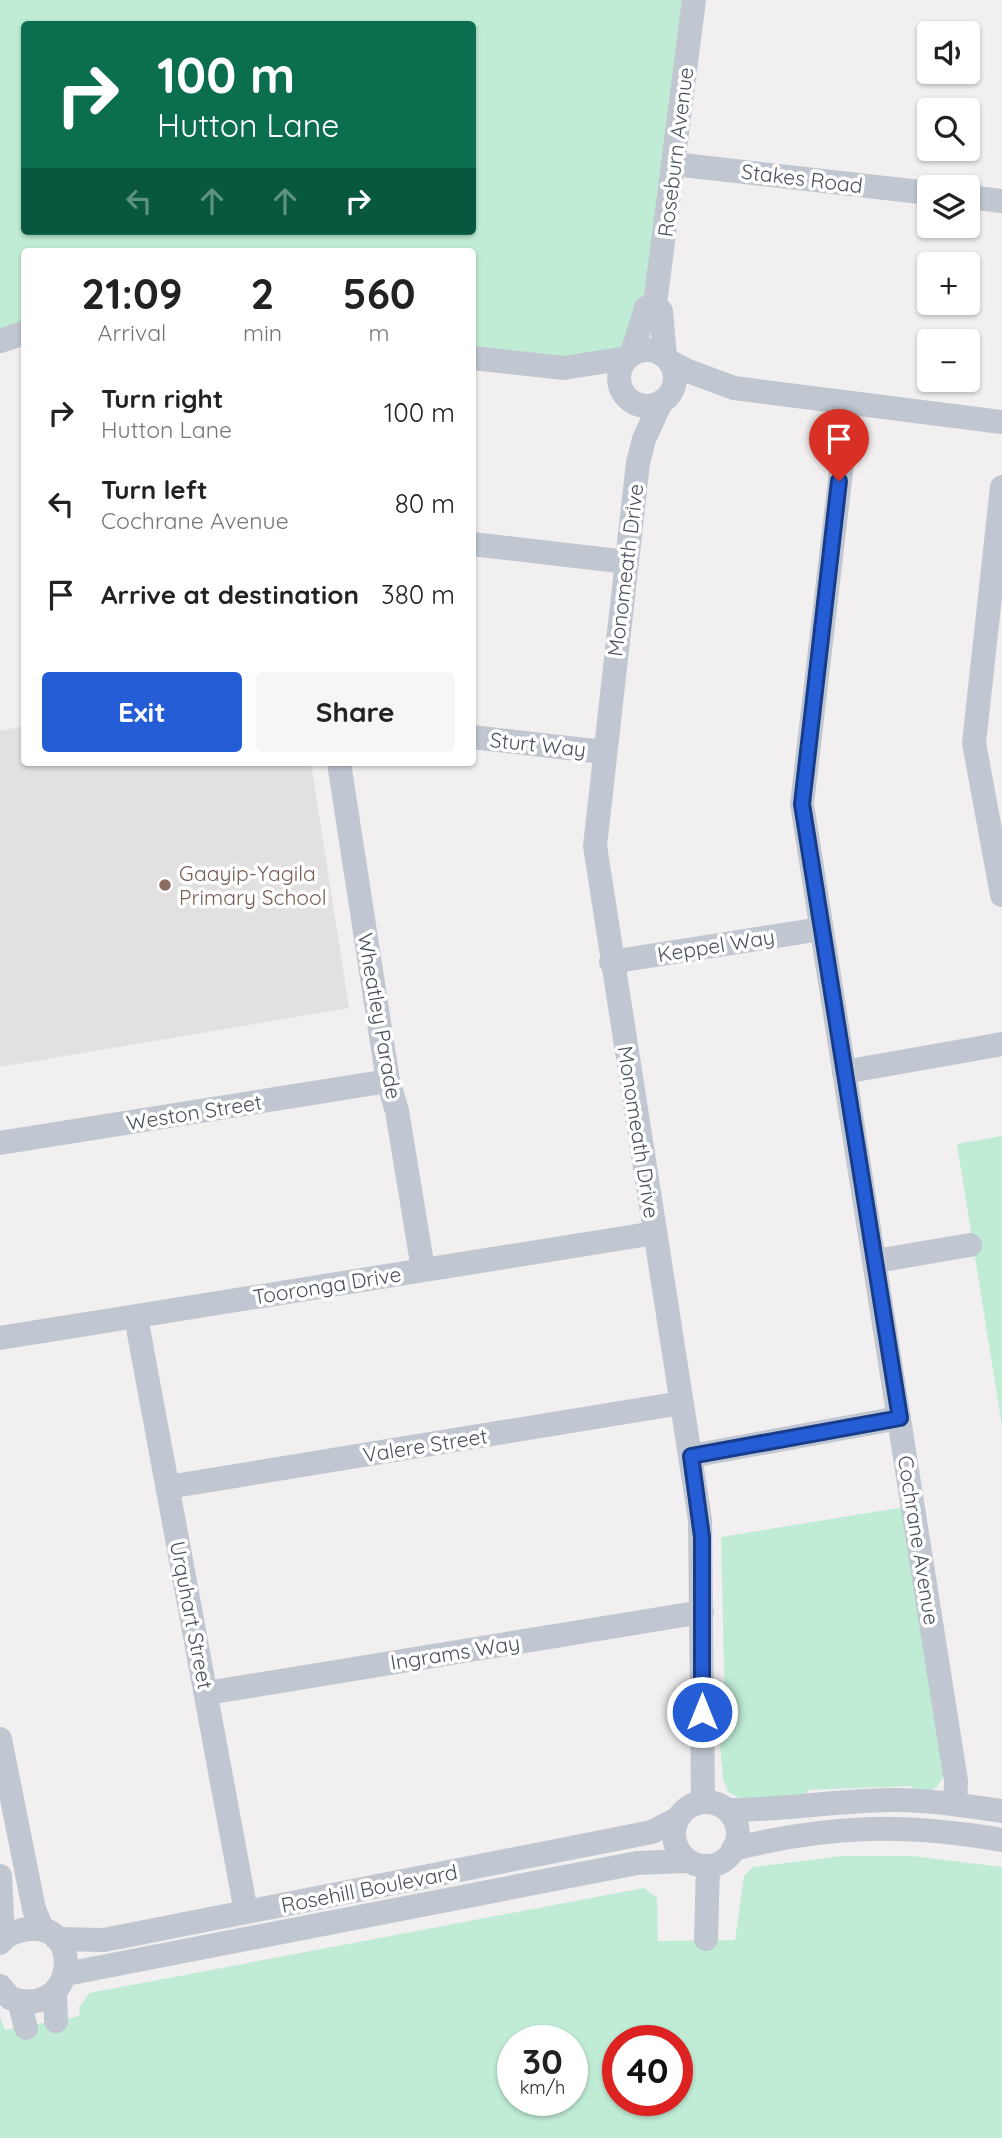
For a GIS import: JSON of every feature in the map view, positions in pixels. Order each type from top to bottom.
[{"type":"street","name":"Roseburn Avenue","points":[[667,358],[661,311],[655,304],[694,0]]},
{"type":"street","name":"Stakes Road","points":[[674,163],[917,192]]},
{"type":"street","points":[[980,198],[1002,201]]},
{"type":"street","name":"Roseburn Avenue","points":[[630,356],[646,308],[655,304]]},
{"type":"street","points":[[0,341],[21,334]]},
{"type":"street","points":[[476,358],[564,368],[583,367],[653,351],[688,372],[734,387],[1002,422]]},
{"type":"street","points":[[625,395],[619,374],[630,356]]},
{"type":"street","points":[[665,399],[675,379],[667,358]]},
{"type":"street","points":[[564,368],[644,406],[688,390],[734,387]]},
{"type":"street","name":"Monomeath Drive","points":[[625,395],[635,430],[638,463]]},
{"type":"street","name":"Monomeath Drive","points":[[665,399],[644,439],[638,463],[603,752],[595,846],[702,1537],[703,1801]]},
{"type":"street","name":"Cochrane Avenue","points":[[849,403],[802,793],[821,929],[876,1261],[956,1781],[955,1804]]},
{"type":"street","points":[[1002,487],[995,617],[974,743],[1002,895]]},
{"type":"street","points":[[476,544],[627,562]]},
{"type":"street","name":"Sturt Way","points":[[476,737],[603,752]]},
{"type":"street","name":"Wheatley Parade","points":[[339,766],[388,1081],[397,1111],[422,1269]]},
{"type":"street","name":"Keppel Way","points":[[611,962],[821,929]]},
{"type":"street","points":[[844,1072],[1002,1044]]},
{"type":"street","name":"Weston Street","points":[[0,1143],[388,1081]]},
{"type":"street","name":"Tooronga Drive","points":[[0,1338],[655,1233]]},
{"type":"street","points":[[876,1261],[970,1245]]},
{"type":"street","name":"Urquhart Street","points":[[136,1317],[246,1912]]},
{"type":"street","name":"Valere Street","points":[[168,1487],[681,1403]]},
{"type":"street","points":[[691,1456],[900,1418]]},
{"type":"street","name":"Ingrams Way","points":[[207,1693],[702,1612]]},
{"type":"street","points":[[0,1739],[34,1909],[63,1948],[56,2021]]},
{"type":"street","points":[[729,1810],[785,1810],[896,1800],[955,1804],[1002,1811]]},
{"type":"street","points":[[703,1801],[722,1805],[729,1810],[737,1829],[733,1849],[726,1860],[697,1863],[678,1849],[675,1836],[677,1819],[683,1811],[703,1801]]},
{"type":"street","name":"Rosehill Boulevard","points":[[2,1940],[22,1930],[104,1940],[652,1832],[677,1819]]},
{"type":"street","points":[[733,1849],[794,1834],[866,1827],[931,1830],[1002,1840]]},
{"type":"street","name":"Rosehill Boulevard","points":[[6,1993],[33,2000],[60,1983],[637,1863],[697,1863]]},
{"type":"street","points":[[697,1863],[706,1939]]},
{"type":"street","points":[[0,1876],[2,1940]]},
{"type":"street","points":[[6,1993],[26,2028]]},
{"type":"shaded area","name":"Gaayip-Yagila Primary School","points":[[21,727],[21,766],[311,766],[349,1008],[0,1067],[0,731]]},
{"type":"green space","points":[[0,0],[694,0],[655,304],[627,358],[476,358],[476,248],[21,248],[21,334],[0,341]]},
{"type":"green space","points":[[1002,1136],[1002,1426],[957,1144]]},
{"type":"green space","points":[[904,1507],[944,1774],[940,1782],[933,1790],[921,1793],[910,1786],[809,1790],[801,1799],[739,1798],[728,1792],[723,1780],[718,1717],[725,1707],[721,1537]]},
{"type":"green space","points":[[842,1856],[912,1856],[1002,1867],[1002,2138],[0,2138],[0,2017],[5,2030],[80,2016],[79,2008],[89,1993],[644,1888],[657,1898],[658,1941],[735,1940],[744,1876],[753,1867]]},
{"type":"place","name":"Gaayip-Yagila Primary School","points":[[165,885]]},
{"type":"route","points":[[702,1712],[702,1537],[691,1456],[900,1418],[802,804],[839,481]]}]
